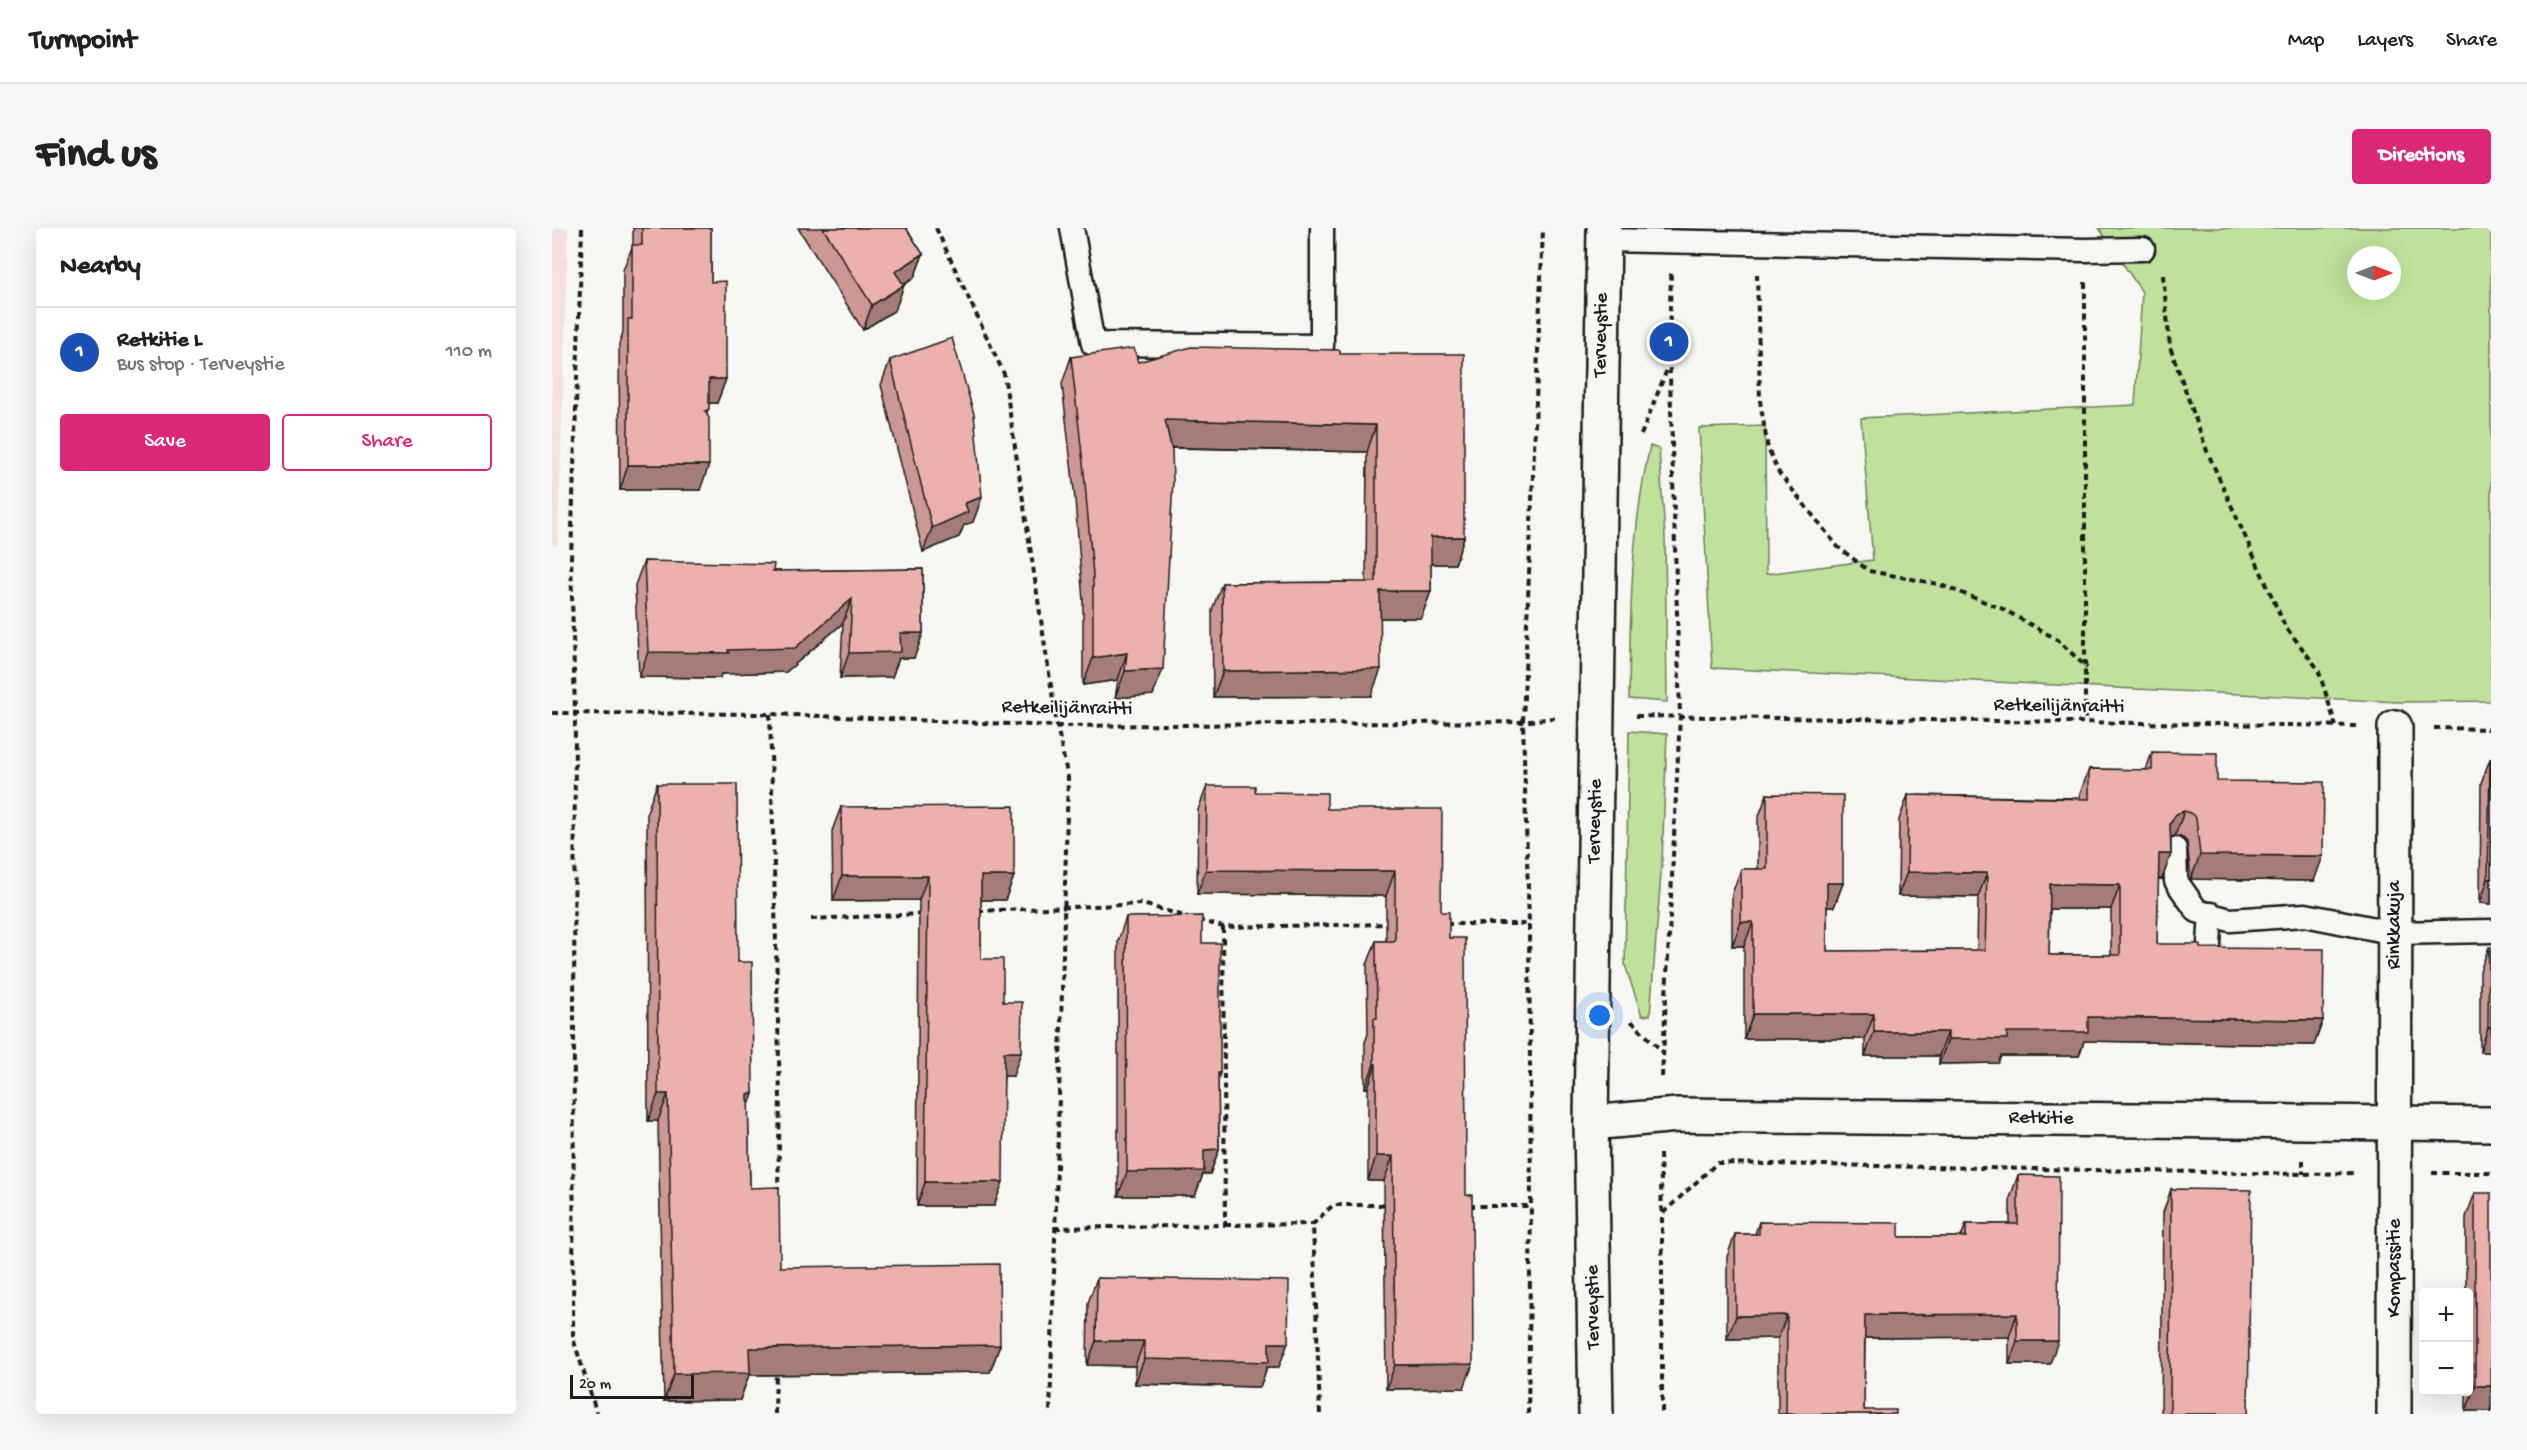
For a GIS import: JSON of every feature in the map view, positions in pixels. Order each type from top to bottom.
[{"type":"street","name":"Terveystie","points":[[1596,1414],[1591,1123],[1604,234]]},
{"type":"street","name":"Rinkkakuja","points":[[2395,727],[2395,1123]]},
{"type":"street","name":"Retkitie","points":[[1591,1123],[1659,1116],[2491,1124]]},
{"type":"street","name":"Kompassitie","points":[[2394,1414],[2395,1123]]},
{"type":"lane","points":[[1072,228],[1093,344],[1322,345],[1322,228]]},
{"type":"lane","points":[[1604,234],[1671,240],[1790,235],[2085,250],[2142,249]]},
{"type":"lane","points":[[2175,849],[2176,881],[2197,911],[2230,920],[2305,915],[2395,933],[2491,931]]},
{"type":"lane","points":[[2208,958],[2211,915]]},
{"type":"path","points":[[582,228],[571,558],[575,712],[573,1338],[597,1414]]},
{"type":"path","points":[[936,228],[1004,374],[1068,778],[1050,1414]]},
{"type":"path","points":[[1528,1414],[1531,1206],[1529,924],[1523,722],[1543,228]]},
{"type":"path","points":[[1790,235],[1756,263],[1760,401],[1768,449],[1779,473],[1838,547],[1869,571],[1938,584],[2001,608],[2058,640],[2086,668]]},
{"type":"path","points":[[1662,1414],[1662,1214],[1659,1116],[1680,716],[1669,342],[1671,240]]},
{"type":"path","points":[[2142,249],[2163,272],[2170,347],[2207,450],[2286,626],[2318,669],[2336,726]]},
{"type":"path","points":[[2085,250],[2085,722]]},
{"type":"path","name":"Retkeilijänraitti","points":[[552,713],[770,714],[1058,726],[1523,722],[1560,717]]},
{"type":"path","points":[[770,714],[780,1098],[778,1192]]},
{"type":"path","name":"Retkeilijänraitti","points":[[1626,717],[2491,729]]},
{"type":"path","points":[[972,911],[1142,904],[1222,927],[1399,924]]},
{"type":"path","points":[[811,919],[926,914]]},
{"type":"path","points":[[1434,924],[1529,924]]},
{"type":"path","points":[[1222,927],[1225,1225]]},
{"type":"path","points":[[1662,1214],[1717,1163],[2303,1174],[2491,1173]]},
{"type":"path","points":[[1055,1228],[1313,1224],[1333,1205],[1391,1205]]},
{"type":"path","points":[[1461,1206],[1531,1206]]},
{"type":"path","points":[[1313,1224],[1320,1414]]},
{"type":"path","points":[[775,1414],[776,1367]]},
{"type":"shaded area","points":[[552,228],[568,228],[558,545],[552,545]]},
{"type":"green space","points":[[2099,228],[2491,228],[2491,701],[2399,702],[1712,668],[1699,428],[1765,426],[1766,574],[1873,560],[1861,418],[2135,405],[2142,292]]},
{"type":"green space","points":[[1650,446],[1659,449],[1665,536],[1667,702],[1629,699],[1635,540]]},
{"type":"green space","points":[[1629,731],[1667,734],[1662,861],[1650,1015],[1642,1016],[1625,965]]},
{"type":"building","points":[[642,228],[711,228],[711,282],[726,281],[726,379],[709,379],[709,409],[705,411],[709,418],[709,465],[628,465],[628,319],[632,319],[632,245],[642,245]]},
{"type":"building","points":[[823,228],[906,228],[923,254],[895,272],[904,285],[872,305]]},
{"type":"building","points":[[952,338],[974,414],[982,497],[965,503],[968,512],[932,528],[890,360]]},
{"type":"building","points":[[1191,347],[1340,350],[1340,354],[1464,354],[1464,537],[1431,537],[1431,591],[1380,591],[1381,669],[1223,671],[1222,583],[1376,582],[1376,425],[1165,420],[1172,451],[1173,481],[1163,669],[1125,671],[1127,653],[1093,658],[1093,575],[1071,357],[1134,348],[1138,362]]},
{"type":"building","points":[[644,561],[774,564],[773,571],[923,569],[923,633],[900,633],[901,652],[849,653],[852,599],[795,648],[728,650],[729,653],[648,652]]},
{"type":"building","points":[[2152,752],[2217,753],[2217,781],[2324,782],[2323,856],[2200,855],[2196,818],[2184,811],[2176,814],[2170,824],[2171,854],[2159,854],[2157,944],[2200,944],[2200,948],[2324,949],[2323,1020],[2088,1017],[2088,1032],[2007,1032],[2007,1039],[1948,1039],[1948,1032],[1874,1032],[1874,1014],[1753,1014],[1753,922],[1741,922],[1741,869],[1767,869],[1767,794],[1843,795],[1843,883],[1827,883],[1827,951],[1985,950],[1987,873],[1907,872],[1908,795],[2089,799],[2089,769],[2152,770]],"holes":[[[2050,884],[2120,885],[2120,955],[2049,955]]]},
{"type":"building","points":[[2490,759],[2491,879],[2488,879]]},
{"type":"building","points":[[657,784],[737,784],[738,962],[752,962],[753,1094],[748,1094],[750,1188],[779,1187],[780,1267],[999,1264],[1000,1345],[749,1348],[750,1373],[674,1374],[668,1094],[658,1094]]},
{"type":"building","points":[[1207,786],[1255,786],[1255,792],[1327,793],[1327,809],[1442,809],[1441,912],[1449,912],[1449,938],[1465,938],[1466,1195],[1472,1195],[1473,1364],[1395,1365],[1393,1156],[1376,1156],[1374,1018],[1377,1018],[1376,941],[1395,941],[1395,871],[1206,870]]},
{"type":"building","points":[[1014,806],[1014,876],[981,876],[981,959],[1003,959],[1003,1002],[1022,1002],[1021,1052],[1004,1052],[1003,1182],[925,1182],[928,876],[842,876],[841,807]]},
{"type":"building","points":[[1202,916],[1202,943],[1220,943],[1219,1149],[1204,1150],[1204,1171],[1127,1172],[1126,917]]},
{"type":"building","points":[[2489,947],[2491,947],[2491,1027],[2488,1027]]},
{"type":"building","points":[[2018,1175],[2059,1176],[2058,1341],[2017,1341],[2017,1314],[1865,1315],[1864,1410],[1896,1410],[1896,1414],[1786,1414],[1787,1315],[1736,1316],[1735,1234],[1759,1234],[1759,1222],[1899,1223],[1899,1237],[1966,1237],[1966,1224],[2018,1224]]},
{"type":"building","points":[[2171,1189],[2251,1190],[2248,1414],[2170,1414]]},
{"type":"building","points":[[2475,1193],[2491,1193],[2491,1386],[2475,1386]]},
{"type":"building","points":[[1097,1278],[1289,1281],[1288,1343],[1269,1343],[1269,1362],[1144,1359],[1144,1341],[1096,1341]]},
{"type":"place","name":"Retkitie L","points":[[1669,342]]}]
